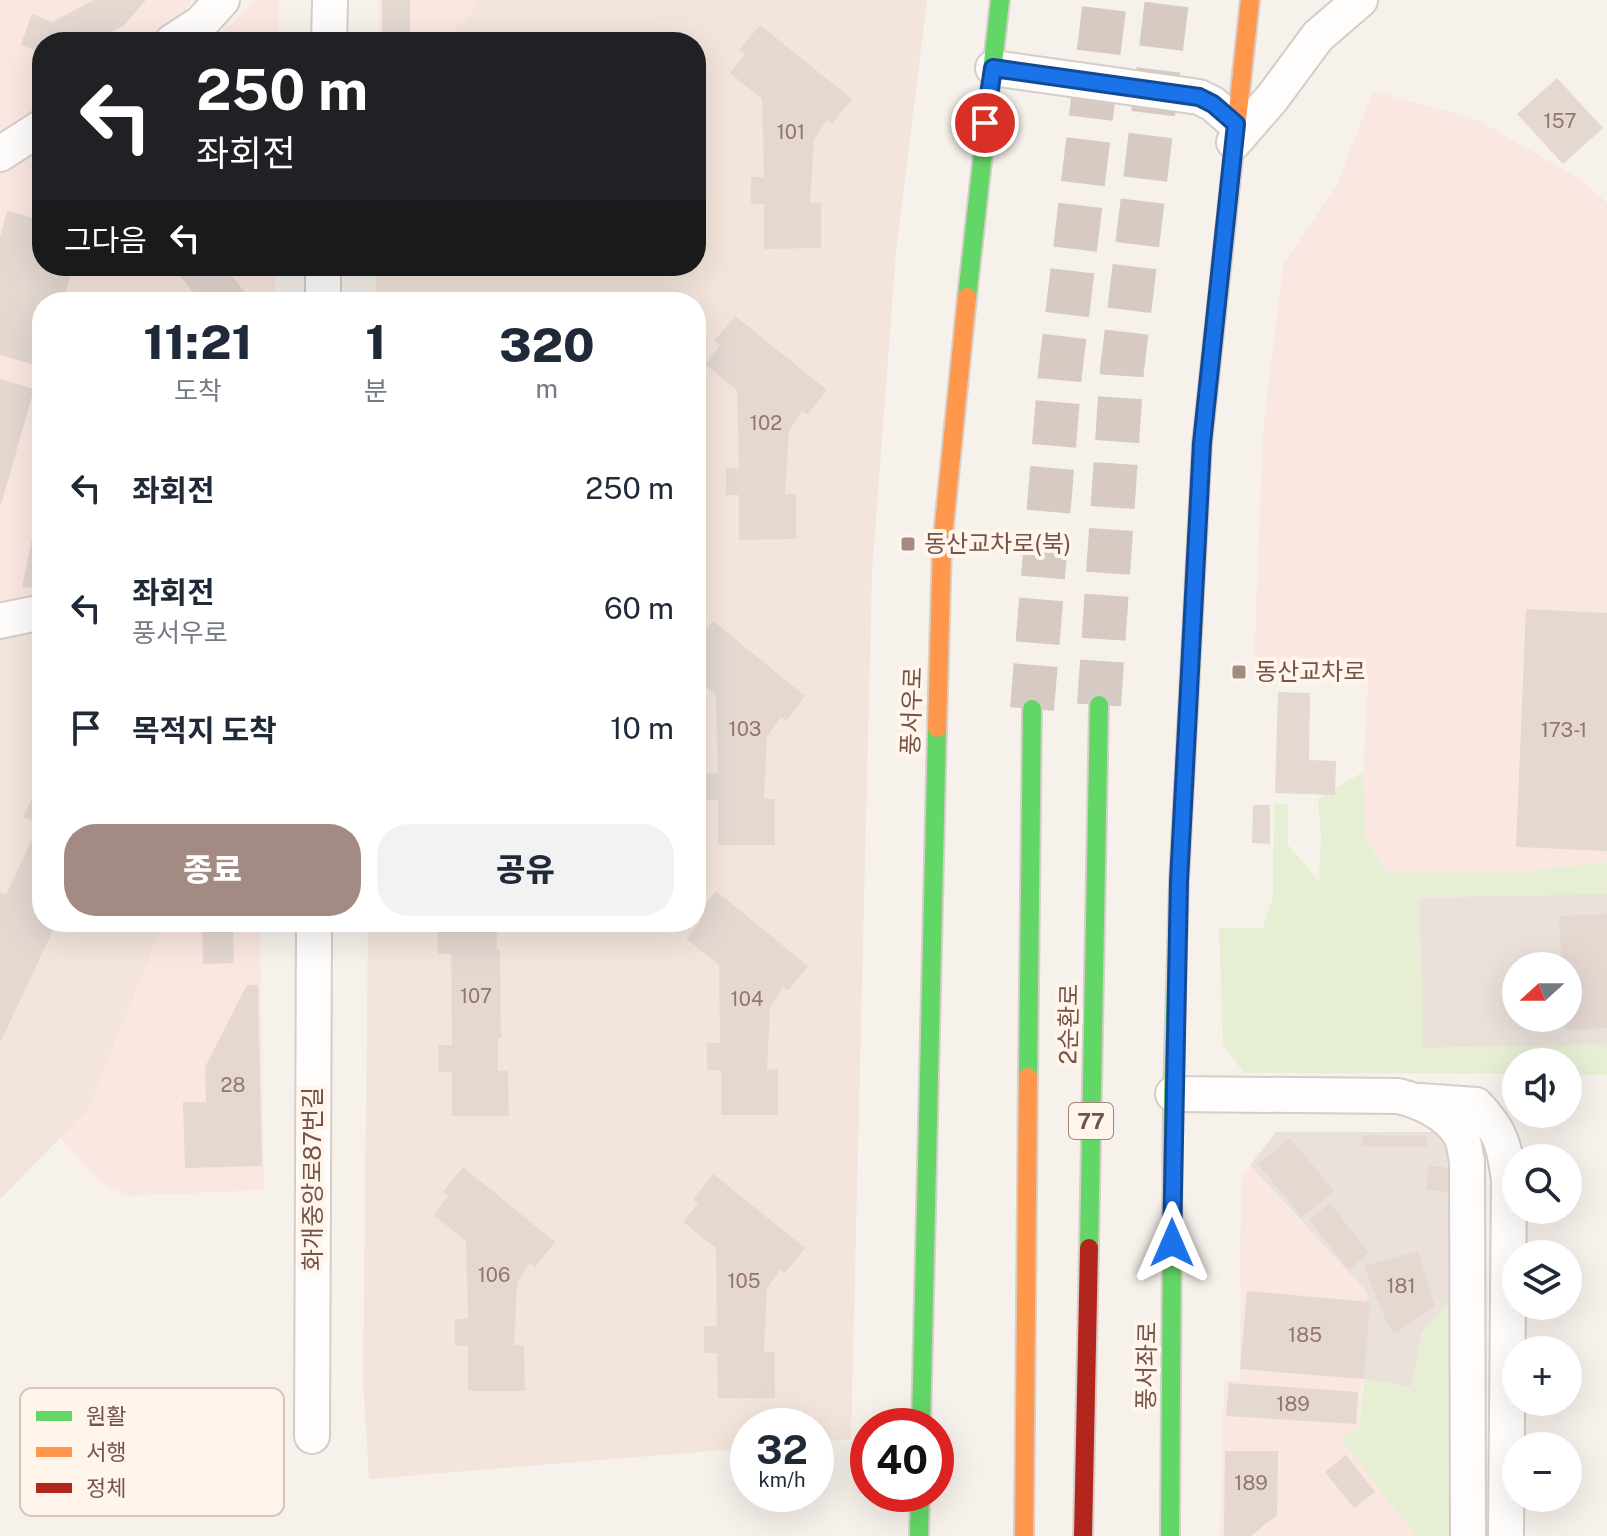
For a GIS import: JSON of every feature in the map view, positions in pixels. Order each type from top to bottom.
[{"type":"main road","name":"풍서우로","points":[[921,1408],[929,977],[942,546],[1000,0]]},
{"type":"main road","name":"풍서좌로","points":[[1170,1536],[1173,1094],[1179,881],[1202,443],[1250,0]]},
{"type":"main road","name":"2순환로","points":[[1083,1536],[1099,705]]},
{"type":"main road","name":"2순환로","points":[[1024,1536],[1032,709]]},
{"type":"main road","points":[[1084,1453],[1090,1536]]},
{"type":"main road","points":[[1017,1536],[1024,1458]]},
{"type":"main road","points":[[919,1536],[920,1512]]},
{"type":"street","points":[[187,32],[201,23],[222,0]]},
{"type":"street","points":[[329,32],[330,0]]},
{"type":"street","points":[[993,68],[1199,97],[1213,104],[1235,133],[1273,97],[1318,36],[1360,0]]},
{"type":"street","points":[[0,154],[32,133]]},
{"type":"street","points":[[0,621],[32,614]]},
{"type":"street","name":"화개중앙로87번길","points":[[312,1436],[314,932]]},
{"type":"street","points":[[1173,1094],[1398,1096],[1420,1101],[1476,1105],[1490,1120],[1505,1148],[1509,1181],[1506,1536]]},
{"type":"street","points":[[1420,1101],[1461,1136],[1467,1161],[1468,1536]]},
{"type":"shaded area","points":[[0,0],[192,0],[163,32],[32,32],[32,121],[0,141]]},
{"type":"shaded area","points":[[256,0],[279,0],[278,32],[222,32]]},
{"type":"shaded area","points":[[379,0],[477,0],[468,18],[450,32],[379,32]]},
{"type":"shaded area","points":[[477,0],[927,0],[896,252],[872,573],[850,1439],[834,1440],[834,1408],[730,1408],[730,1449],[369,1479],[363,1381],[368,932],[706,932],[706,292],[376,292],[376,276],[706,276],[706,32],[450,32],[468,18]]},
{"type":"shaded area","points":[[1373,91],[1478,120],[1585,182],[1607,203],[1607,862],[1527,871],[1386,872],[1366,839],[1363,772],[1368,683],[1285,674],[1254,664],[1263,431],[1283,265],[1337,185]]},
{"type":"shaded area","points":[[32,154],[32,276],[275,276],[275,292],[32,292],[32,594],[0,602],[0,173]]},
{"type":"shaded area","points":[[32,630],[32,932],[160,932],[88,1110],[0,1199],[0,635]]},
{"type":"shaded area","points":[[1607,894],[1607,1045],[1423,1048],[1419,897]]},
{"type":"shaded area","points":[[160,932],[260,932],[264,1190],[130,1196],[105,1186],[60,1139],[88,1110]]},
{"type":"shaded area","points":[[1276,1132],[1438,1132],[1460,1160],[1459,1290],[1422,1333],[1411,1387],[1364,1379],[1367,1292],[1250,1165]]},
{"type":"shaded area","points":[[1250,1165],[1305,1227],[1309,1223],[1367,1292],[1359,1428],[1341,1438],[1416,1536],[1220,1536],[1224,1381],[1240,1381],[1241,1179]]},
{"type":"green space","points":[[1363,772],[1366,839],[1386,871],[1527,871],[1607,862],[1607,894],[1419,898],[1423,1048],[1607,1045],[1607,1075],[1582,1075],[1582,1048],[1502,1048],[1502,1074],[1244,1073],[1223,1045],[1219,928],[1263,928],[1273,896],[1274,803],[1288,804],[1288,845],[1319,881],[1321,834],[1318,799]]},
{"type":"green space","points":[[1459,1290],[1455,1536],[1416,1536],[1340,1438],[1359,1428],[1364,1379],[1411,1387],[1422,1333]]},
{"type":"building","points":[[94,0],[146,0],[123,26],[111,32],[32,32],[32,49],[21,45],[32,14],[52,22]]},
{"type":"building","points":[[382,0],[410,0],[410,32],[382,32]]},
{"type":"building","points":[[760,25],[852,99],[832,124],[827,120],[814,140],[810,203],[821,203],[821,248],[764,249],[764,204],[751,204],[751,177],[764,177],[762,99],[730,73],[745,54],[739,50]]},
{"type":"building","points":[[1557,78],[1603,128],[1563,164],[1517,114]]},
{"type":"building","points":[[7,211],[32,217],[32,276],[70,276],[66,292],[32,292],[32,364],[0,355],[0,237]]},
{"type":"building","points":[[180,276],[232,276],[245,292],[193,292]]},
{"type":"building","points":[[735,316],[827,390],[807,415],[802,411],[789,431],[785,494],[796,494],[796,539],[739,540],[739,495],[726,495],[726,468],[739,468],[737,390],[706,365],[720,345],[714,341]]},
{"type":"building","points":[[0,379],[32,388],[32,396],[0,505]]},
{"type":"building","points":[[32,538],[32,587],[22,588]]},
{"type":"building","points":[[1526,609],[1607,613],[1607,851],[1516,847]]},
{"type":"building","points":[[713,621],[805,696],[786,721],[781,717],[767,737],[764,799],[775,799],[775,845],[718,845],[718,800],[706,800],[706,773],[718,773],[716,695],[706,687],[706,630]]},
{"type":"building","points":[[1278,692],[1310,693],[1309,760],[1336,761],[1335,795],[1275,793]]},
{"type":"building","points":[[32,798],[32,821],[23,817]]},
{"type":"building","points":[[1253,805],[1270,805],[1270,844],[1252,843]]},
{"type":"building","points":[[32,839],[32,932],[52,932],[0,1043],[0,892],[6,895]]},
{"type":"building","points":[[716,891],[808,966],[788,991],[783,987],[770,1007],[767,1070],[778,1069],[778,1115],[721,1115],[721,1070],[707,1070],[707,1043],[720,1043],[719,965],[686,939],[692,932],[706,932],[706,904]]},
{"type":"building","points":[[1607,914],[1607,1028],[1582,1029],[1582,952],[1561,952],[1559,916]]},
{"type":"building","points":[[202,932],[233,932],[234,963],[203,964]]},
{"type":"building","points":[[437,932],[497,932],[501,1038],[498,1038],[498,1071],[508,1071],[509,1116],[452,1116],[452,1072],[439,1072],[438,1045],[452,1045],[451,954],[438,954]]},
{"type":"building","points":[[247,985],[258,985],[262,1166],[185,1168],[183,1102],[206,1102],[205,1067]]},
{"type":"building","points":[[1362,1135],[1427,1136],[1427,1147],[1362,1146]]},
{"type":"building","points":[[1290,1138],[1334,1191],[1302,1217],[1258,1164]]},
{"type":"building","points":[[1428,1166],[1454,1168],[1452,1192],[1427,1190]]},
{"type":"building","points":[[463,1167],[555,1242],[535,1267],[530,1263],[517,1283],[514,1345],[524,1345],[525,1391],[468,1391],[468,1346],[455,1346],[455,1319],[468,1319],[466,1241],[434,1215],[448,1196],[443,1192]]},
{"type":"building","points":[[713,1174],[805,1248],[785,1273],[780,1270],[767,1289],[764,1352],[775,1352],[775,1398],[718,1398],[717,1353],[704,1353],[704,1326],[717,1326],[716,1248],[683,1222],[698,1203],[693,1199]]},
{"type":"building","points":[[1330,1203],[1369,1253],[1349,1270],[1309,1220]]},
{"type":"building","points":[[1418,1251],[1435,1306],[1394,1334],[1364,1266]]},
{"type":"building","points":[[1247,1291],[1370,1302],[1364,1379],[1240,1369]]},
{"type":"building","points":[[1229,1383],[1358,1392],[1356,1424],[1226,1416]]},
{"type":"building","points":[[1225,1451],[1278,1451],[1277,1515],[1251,1536],[1224,1536]]},
{"type":"building","points":[[1346,1455],[1375,1492],[1354,1508],[1325,1472]]},
{"type":"tunnel","points":[[1032,709],[1060,374],[1105,0]]},
{"type":"tunnel","points":[[1099,705],[1122,370],[1167,0]]},
{"type":"traffic: fast","points":[[967,297],[1000,0]]},
{"type":"traffic: fast","points":[[1170,1536],[1173,1094],[1179,881],[1202,444]]},
{"type":"traffic: fast","points":[[1089,1248],[1099,705]]},
{"type":"traffic: fast","points":[[1028,1077],[1032,709]]},
{"type":"traffic: fast","points":[[921,1408],[937,728]]},
{"type":"traffic: fast","points":[[919,1536],[920,1512]]},
{"type":"traffic: slow","points":[[1202,444],[1250,0]]},
{"type":"traffic: slow","points":[[937,728],[942,546],[967,297]]},
{"type":"traffic: slow","points":[[1024,1536],[1028,1077]]},
{"type":"traffic: jam","points":[[1083,1536],[1089,1248]]},
{"type":"place","name":"동산교차로(북)","points":[[908,544]]},
{"type":"place","name":"동산교차로","points":[[1239,672]]},
{"type":"route","points":[[985,123],[993,68],[1199,97],[1213,104],[1236,124],[1202,443],[1179,881],[1172,1243]]}]
